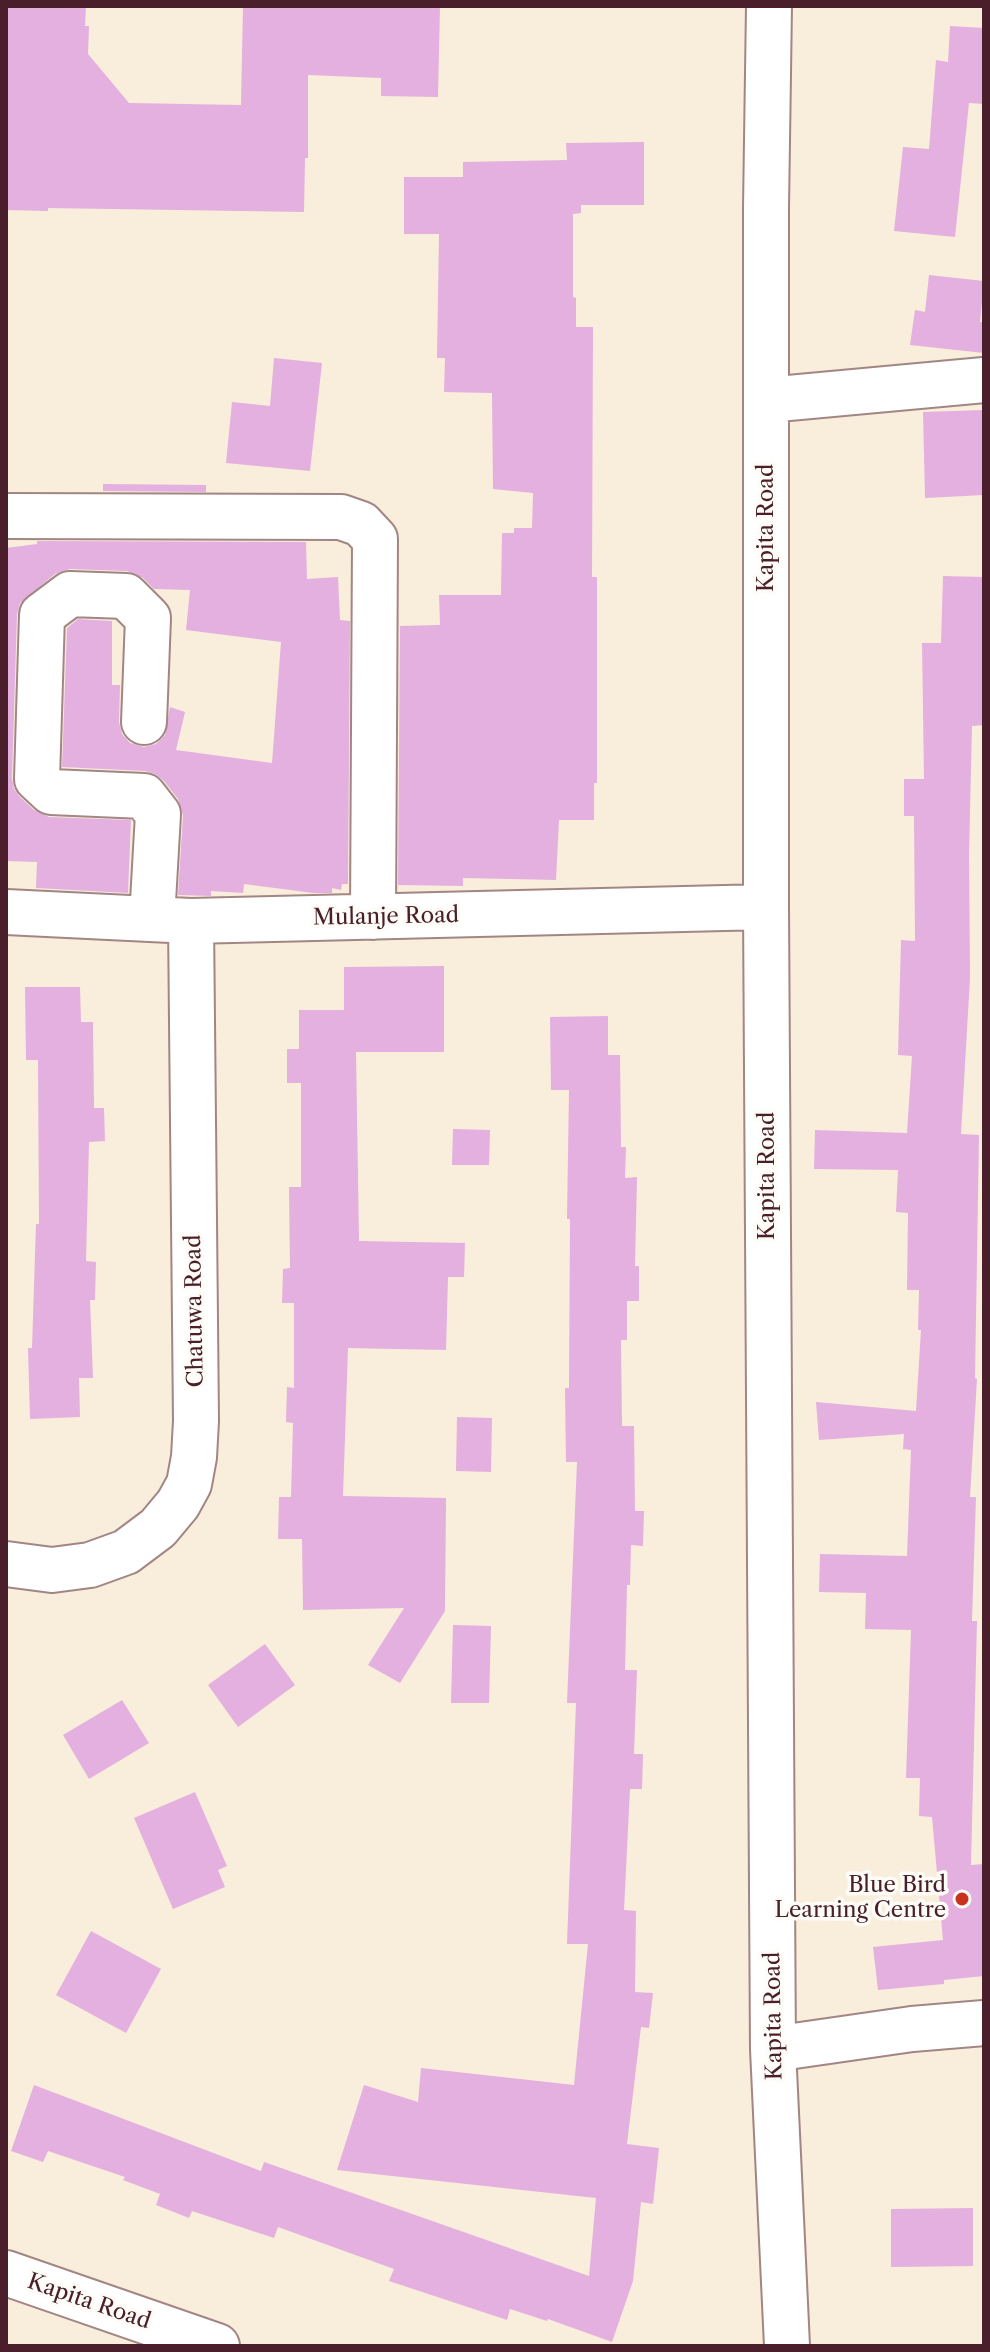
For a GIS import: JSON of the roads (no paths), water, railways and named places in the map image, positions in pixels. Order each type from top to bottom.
[{"type":"street","name":"Kapita Road","points":[[769,6],[766,907],[773,2049],[787,2346]]},
{"type":"street","points":[[767,400],[984,380]]},
{"type":"street","points":[[6,516],[341,517],[361,524],[375,539],[373,917]]},
{"type":"street","name":"Chatuwa Road","points":[[6,1564],[52,1570],[90,1565],[126,1552],[158,1528],[178,1504],[189,1484],[194,1457],[196,1421],[172,920],[158,814],[144,796],[51,792],[37,779],[42,615],[70,594],[126,596],[148,618],[144,722]]},
{"type":"street","name":"Mulanje Road","points":[[6,912],[172,920],[766,907]]},
{"type":"street","points":[[773,2049],[912,2029],[984,2023]]},
{"type":"street","name":"Kapita Road","points":[[6,2273],[217,2346]]},
{"type":"place","name":"Blue Bird Learning Centre","points":[[962,1899]]}]
